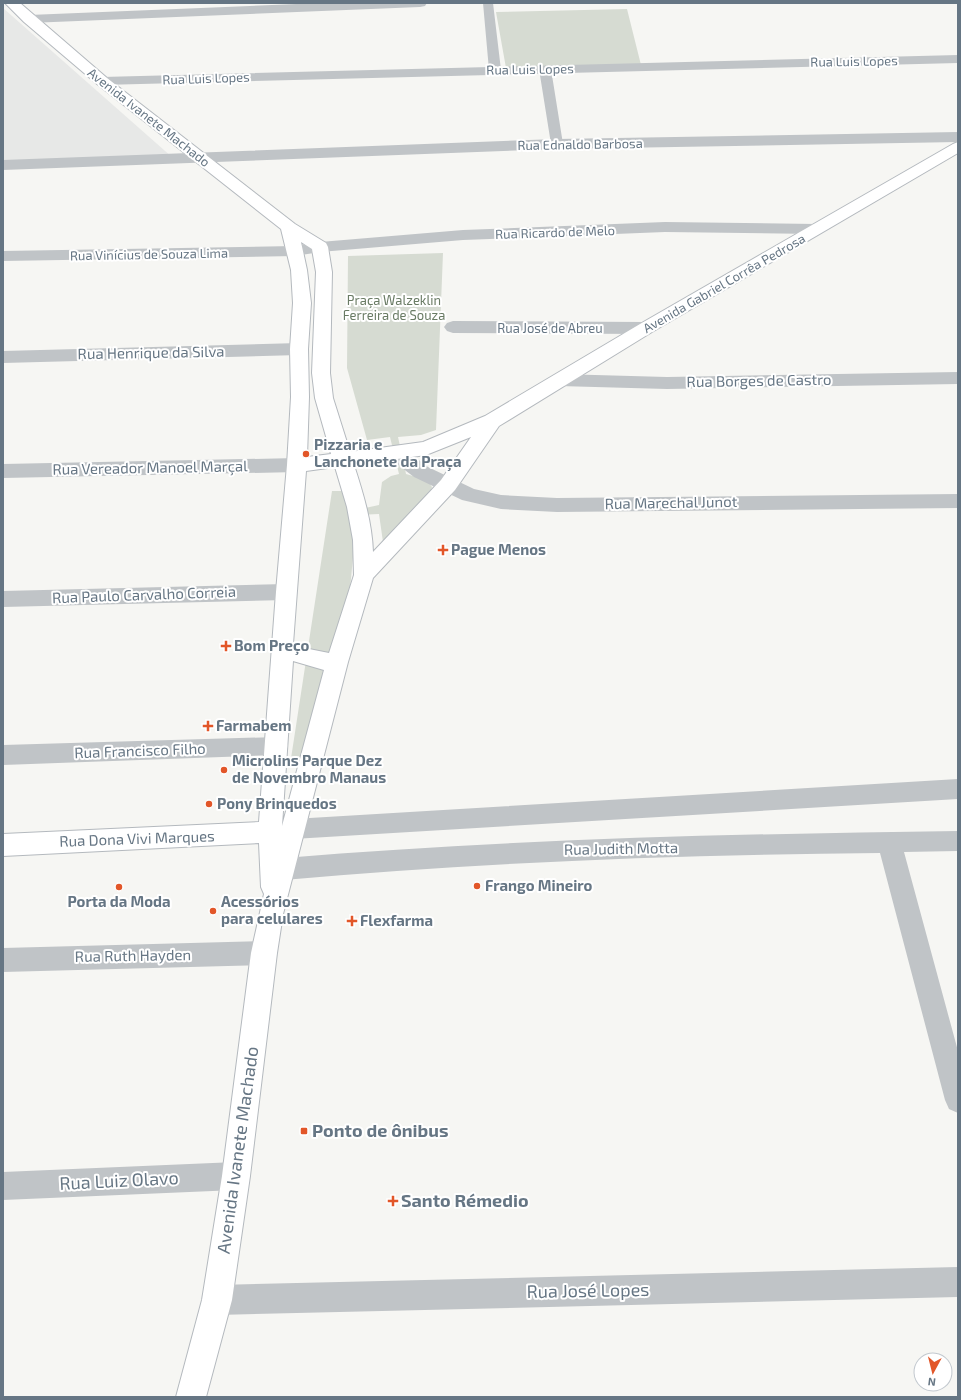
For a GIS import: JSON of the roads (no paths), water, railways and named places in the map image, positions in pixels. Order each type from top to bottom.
[{"type":"street","name":"Avenida Ivanete Machado","points":[[12,3],[102,81],[289,227],[320,247],[324,272],[321,373],[324,398],[357,507],[363,540],[364,575],[337,662],[293,829],[284,869],[274,900],[264,953],[236,1176],[217,1300],[191,1397]]},
{"type":"street","points":[[29,19],[420,3]]},
{"type":"street","name":"Rua Luis Lopes","points":[[102,81],[958,59]]},
{"type":"street","name":"Rua Ednaldo Barbosa","points":[[3,165],[557,144],[958,137]]},
{"type":"street","name":"Avenida Gabriel Corrêa Pedrosa","points":[[297,465],[342,461],[426,448],[492,421],[646,328],[958,147]]},
{"type":"street","name":"Avenida Ivanete Machado","points":[[274,900],[270,832],[277,746],[286,592],[297,465],[300,397],[299,349],[302,303],[299,270],[289,227]]},
{"type":"street","name":"Rua Ricardo de Melo","points":[[295,251],[320,247],[463,236],[665,227],[816,229]]},
{"type":"street","name":"Rua Vinícius de Souza Lima","points":[[3,256],[295,251]]},
{"type":"street","name":"Rua José de Abreu","points":[[453,327],[646,328]]},
{"type":"street","name":"Rua Henrique da Silva","points":[[3,356],[299,349]]},
{"type":"street","name":"Rua Borges de Castro","points":[[559,380],[667,383],[958,378]]},
{"type":"street","name":"Avenida Gabriel Corrêa Pedrosa","points":[[364,575],[448,486],[492,421]]},
{"type":"street","name":"Rua Marechal Junot","points":[[396,453],[421,472],[448,486],[469,495],[502,502],[557,504],[958,500]]},
{"type":"street","name":"Rua Vereador Manoel Marçal","points":[[3,471],[297,465]]},
{"type":"street","name":"Rua Paulo Carvalho Correia","points":[[3,599],[286,592]]},
{"type":"street","points":[[282,648],[301,657],[318,661],[337,662]]},
{"type":"street","name":"Rua Francisco Filho","points":[[3,755],[277,746]]},
{"type":"street","points":[[293,829],[958,789]]},
{"type":"street","name":"Rua Dona Vivi Marques","points":[[3,845],[270,832]]},
{"type":"street","name":"Rua Judith Motta","points":[[284,869],[330,864],[557,850],[958,841]]},
{"type":"street","points":[[889,842],[958,1100]]},
{"type":"street","name":"Rua Ruth Hayden","points":[[3,960],[264,953]]},
{"type":"street","name":"Rua Luiz Olavo","points":[[3,1186],[236,1176]]},
{"type":"street","name":"Rua José Lopes","points":[[217,1300],[958,1282]]},
{"type":"lane","points":[[488,3],[495,70]]},
{"type":"lane","points":[[545,69],[557,144]]},
{"type":"place","name":"Pizzaria e Lanchonete da Praça","points":[[306,454]]},
{"type":"place","name":"Pague Menos","points":[[443,550]]},
{"type":"place","name":"Bom Preço","points":[[226,646]]},
{"type":"place","name":"Farmabem","points":[[208,726]]},
{"type":"place","name":"Microlins Parque Dez de Novembro Manaus","points":[[224,770]]},
{"type":"place","name":"Pony Brinquedos","points":[[209,804]]},
{"type":"place","name":"Frango Mineiro","points":[[477,886]]},
{"type":"place","name":"Porta da Moda","points":[[119,887]]},
{"type":"place","name":"Acessórios para celulares","points":[[213,911]]},
{"type":"place","name":"Flexfarma","points":[[352,921]]},
{"type":"place","name":"Ponto de ônibus","points":[[304,1131]]},
{"type":"place","name":"Santo Rémedio","points":[[393,1201]]},
{"type":"park label","name":"Praça Walzeklin Ferreira de Souza","points":[[394,308]]}]
